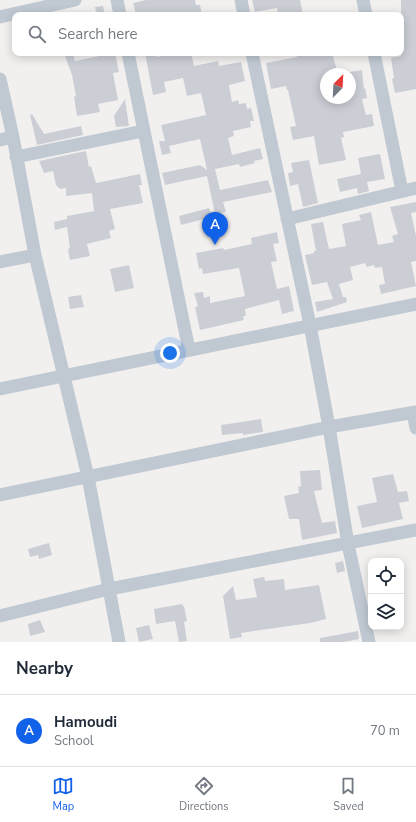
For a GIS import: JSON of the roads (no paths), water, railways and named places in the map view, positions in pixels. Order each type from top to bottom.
[{"type":"street","points":[[19,12],[75,0]]},
{"type":"street","points":[[117,0],[119,12]]},
{"type":"street","points":[[241,0],[243,12]]},
{"type":"street","points":[[363,0],[365,12]]},
{"type":"street","points":[[0,16],[12,13]]},
{"type":"street","points":[[129,56],[189,350]]},
{"type":"street","points":[[253,56],[310,325],[329,427],[348,544],[370,642]]},
{"type":"street","points":[[375,56],[402,191]]},
{"type":"street","points":[[0,80],[13,137],[35,255],[88,477],[119,642]]},
{"type":"street","points":[[16,157],[143,131]]},
{"type":"street","points":[[0,140],[13,137]]},
{"type":"street","points":[[287,219],[416,188]]},
{"type":"street","points":[[0,262],[35,255]]},
{"type":"street","points":[[0,389],[416,304]]},
{"type":"street","points":[[0,494],[329,427],[414,412],[416,428]]},
{"type":"street","points":[[0,616],[109,589],[416,530]]},
{"type":"place","name":"Hamoudi","points":[[215,245]]}]
